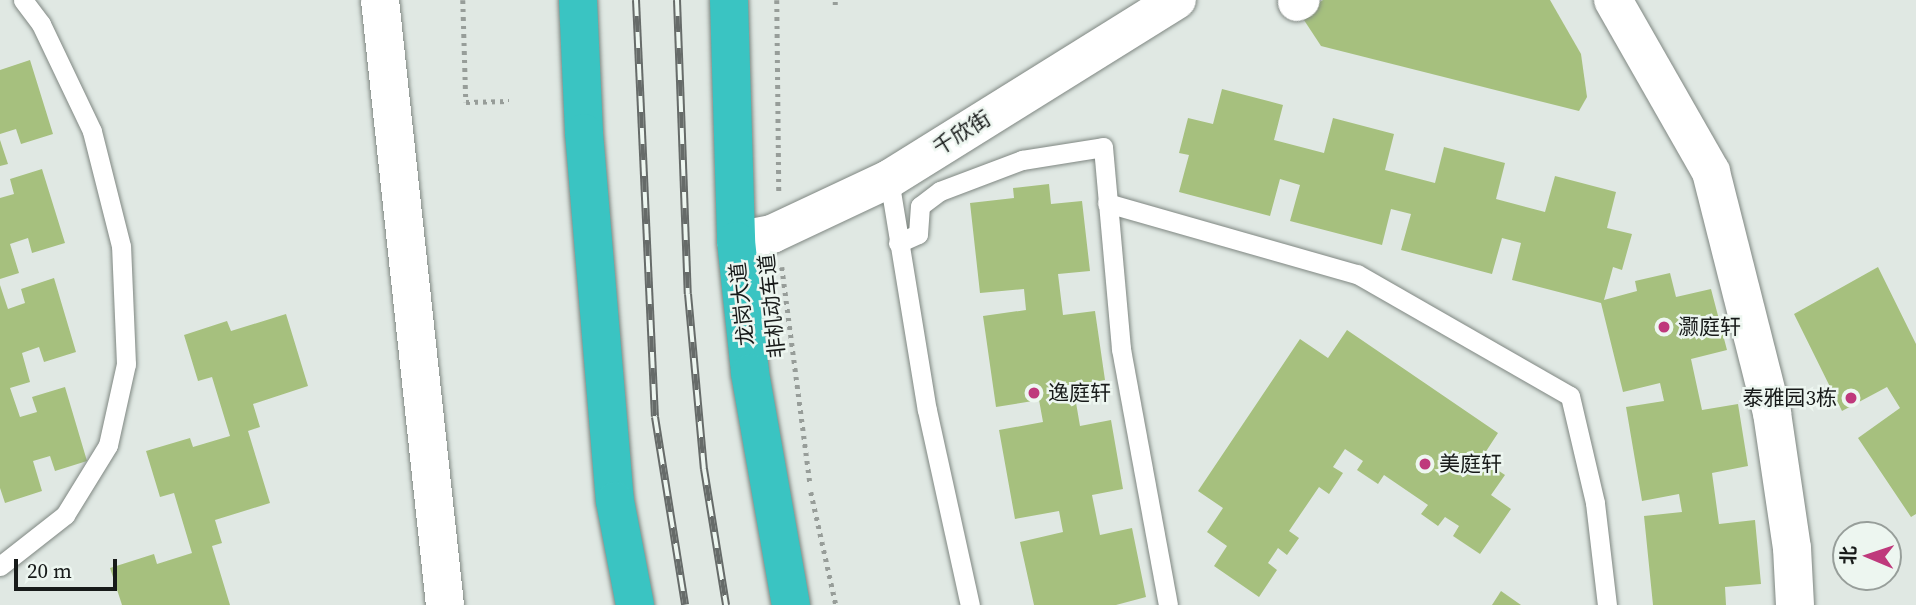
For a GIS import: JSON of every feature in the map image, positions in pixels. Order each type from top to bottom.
[{"type":"highway","points":[[578,0],[584,133],[615,501],[635,605]]},
{"type":"highway","name":"龙岗大道","points":[[729,0],[736,241],[752,386],[791,605]]},
{"type":"street","points":[[380,0],[445,605]]},
{"type":"street","name":"千欣街","points":[[736,241],[779,230],[890,178],[1177,0]]},
{"type":"street","points":[[1613,0],[1711,172],[1772,413],[1792,548],[1795,605]]},
{"type":"lane","points":[[0,566],[65,515],[108,445],[126,364],[121,246],[92,131],[41,24],[23,0]]},
{"type":"lane","points":[[898,243],[918,234],[920,206],[940,191],[1023,160],[1103,147],[1107,203],[1136,449],[1168,605]]},
{"type":"lane","points":[[890,178],[898,243],[927,410],[970,605]]},
{"type":"lane","points":[[1107,203],[1357,274],[1570,396],[1595,503],[1606,605]]},
{"type":"path","points":[[463,0],[466,102],[509,102]]},
{"type":"path","name":"非机动车道","points":[[777,0],[779,230],[811,488],[835,605]]},
{"type":"building","points":[[1323,0],[1550,0],[1581,54],[1587,97],[1579,111],[1321,46],[1300,14]]},
{"type":"building","points":[[30,60],[53,134],[21,144],[16,129],[0,134],[0,70]]},
{"type":"building","name":"灏庭轩","points":[[1222,89],[1283,105],[1274,140],[1324,153],[1333,118],[1394,134],[1385,170],[1435,183],[1444,147],[1505,163],[1496,199],[1545,212],[1555,176],[1616,192],[1607,228],[1632,234],[1622,270],[1613,267],[1604,300],[1637,291],[1635,281],[1670,273],[1676,297],[1711,289],[1727,350],[1691,359],[1702,410],[1738,404],[1748,466],[1712,473],[1719,524],[1755,520],[1761,584],[1725,587],[1726,605],[1653,605],[1644,516],[1682,512],[1679,494],[1642,501],[1626,407],[1664,401],[1660,383],[1623,392],[1601,303],[1512,280],[1521,243],[1502,238],[1492,274],[1401,250],[1411,214],[1391,209],[1382,245],[1290,221],[1300,185],[1280,179],[1270,216],[1179,192],[1189,155],[1179,153],[1188,118],[1213,124]]},
{"type":"building","points":[[0,140],[8,164],[0,166]]},
{"type":"building","points":[[42,169],[65,243],[32,253],[28,238],[10,244],[19,273],[0,279],[0,198],[14,194],[10,179]]},
{"type":"building","name":"逸庭轩","points":[[1049,184],[1051,204],[1082,201],[1090,271],[1058,274],[1063,315],[1095,311],[1105,380],[1073,385],[1080,426],[1111,420],[1123,489],[1092,495],[1100,535],[1132,528],[1146,597],[1116,605],[1034,605],[1020,542],[1063,532],[1059,511],[1015,519],[999,430],[1043,422],[1039,400],[996,407],[983,316],[1026,310],[1024,289],[980,293],[970,203],[1014,198],[1013,188]]},
{"type":"building","name":"泰雅园3栋","points":[[1878,267],[1916,344],[1916,514],[1911,517],[1858,438],[1900,408],[1887,387],[1842,411],[1794,314]]},
{"type":"building","points":[[54,278],[76,352],[44,362],[39,347],[22,353],[30,382],[10,388],[20,417],[37,412],[32,397],[65,387],[87,461],[55,471],[50,456],[33,461],[42,491],[5,503],[0,488],[0,285],[8,309],[25,303],[21,289]]},
{"type":"building","points":[[286,314],[308,386],[253,404],[260,427],[248,431],[270,503],[215,520],[222,543],[212,546],[230,605],[122,605],[110,568],[154,554],[157,564],[192,553],[174,493],[160,497],[146,451],[190,438],[193,447],[230,436],[212,377],[198,381],[184,335],[227,321],[231,331]]},
{"type":"building","name":"美庭轩","points":[[1347,330],[1498,433],[1481,459],[1505,475],[1491,495],[1511,509],[1480,554],[1453,536],[1459,526],[1445,517],[1438,526],[1421,514],[1428,505],[1384,475],[1378,484],[1357,470],[1363,461],[1345,449],[1333,467],[1343,473],[1329,494],[1319,487],[1289,531],[1299,538],[1287,555],[1278,548],[1268,563],[1277,570],[1259,597],[1214,566],[1227,546],[1207,532],[1223,508],[1198,491],[1300,339],[1328,358]]},
{"type":"building","points":[[1501,591],[1521,605],[1492,605]]},
{"type":"railway","points":[[636,0],[655,417],[685,605]]},
{"type":"railway","points":[[677,0],[688,294],[704,469],[726,605]]},
{"type":"place","name":"灏庭轩","points":[[1664,327]]},
{"type":"place","name":"逸庭轩","points":[[1034,393]]},
{"type":"place","name":"泰雅园3栋","points":[[1851,398]]},
{"type":"place","name":"美庭轩","points":[[1425,464]]}]
